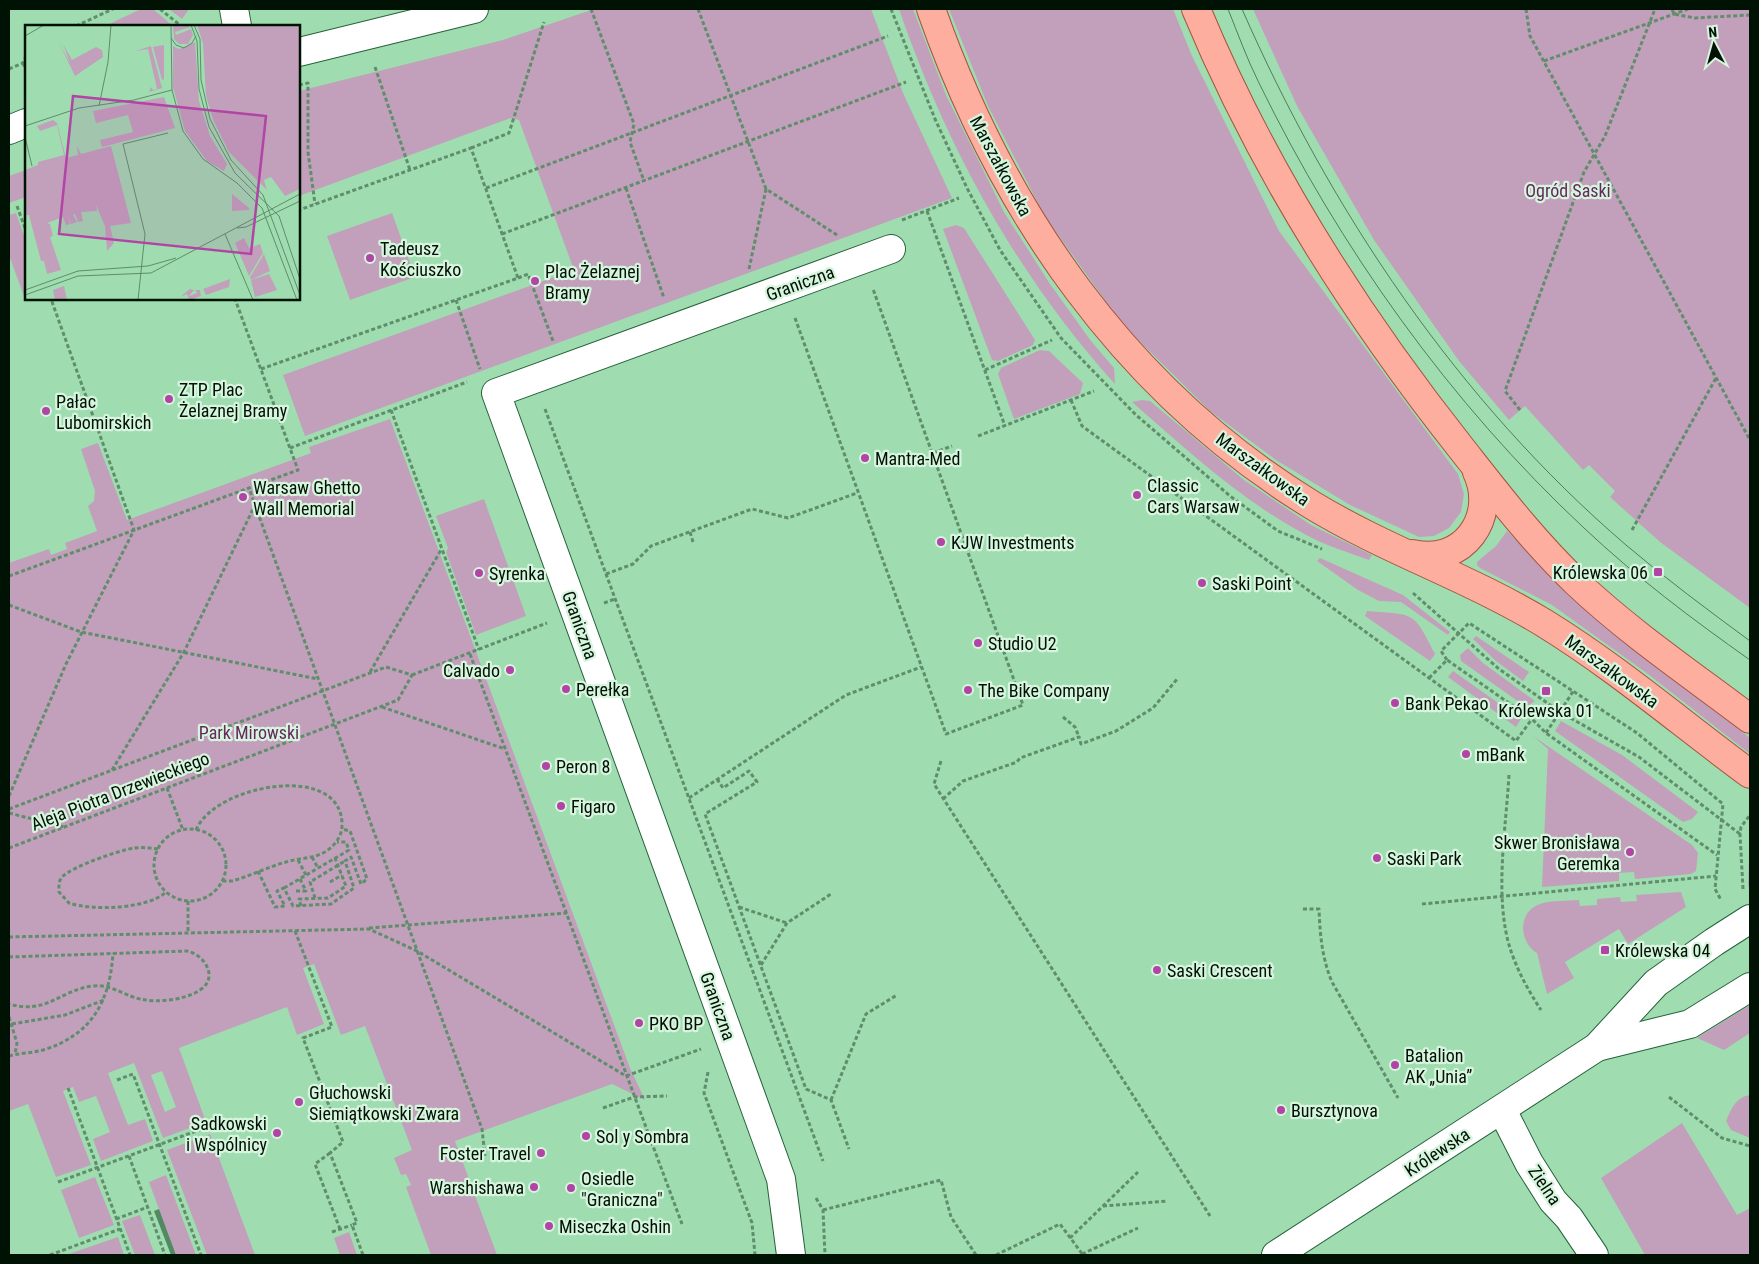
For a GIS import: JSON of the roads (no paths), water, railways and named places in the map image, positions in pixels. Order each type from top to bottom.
[{"type":"main road","name":"Marszałkowska","points":[[931,9],[969,105],[1020,203],[1059,266],[1097,316],[1152,379],[1230,447],[1313,505],[1493,594],[1567,637],[1647,694],[1750,774]]},
{"type":"main road","points":[[1196,9],[1261,150],[1333,272],[1422,399],[1519,522],[1578,584],[1621,620],[1750,719]]},
{"type":"main road","points":[[1406,552],[1420,556],[1436,556],[1459,546],[1471,537],[1478,525],[1484,504],[1480,482],[1472,462]]},
{"type":"street","points":[[234,9],[237,25]]},
{"type":"street","points":[[300,52],[474,9]]},
{"type":"street","points":[[9,130],[25,123]]},
{"type":"street","name":"Graniczna","points":[[791,1255],[782,1179],[496,394],[891,249]]},
{"type":"street","name":"Królewska","points":[[1276,1255],[1597,1047],[1656,984],[1714,942],[1748,908]]},
{"type":"street","name":"Królewska","points":[[1597,1047],[1690,1024],[1750,987]]},
{"type":"street","name":"Zielna","points":[[1502,1110],[1529,1163],[1553,1201],[1569,1218],[1594,1255]]},
{"type":"tram line","points":[[1228,9],[1259,83],[1290,144],[1325,204],[1401,320],[1443,376],[1535,480],[1584,528],[1665,597],[1750,660]]},
{"type":"tram line","points":[[1242,9],[1277,84],[1316,157],[1358,229],[1404,298],[1454,365],[1508,429],[1565,489],[1641,558],[1750,641]]},
{"type":"place","name":"Tadeusz Kościuszko","points":[[370,258]]},
{"type":"place","name":"Plac Żelaznej Bramy","points":[[535,281]]},
{"type":"place","name":"ZTP Plac Żelaznej Bramy","points":[[169,399]]},
{"type":"place","name":"Pałac Lubomirskich","points":[[46,411]]},
{"type":"place","name":"Mantra-Med","points":[[865,458]]},
{"type":"place","name":"Classic Cars Warsaw","points":[[1137,495]]},
{"type":"place","name":"Warsaw Ghetto Wall Memorial","points":[[243,497]]},
{"type":"place","name":"KJW Investments","points":[[941,542]]},
{"type":"place","name":"Królewska 06","points":[[1658,572]]},
{"type":"place","name":"Syrenka","points":[[479,573]]},
{"type":"place","name":"Saski Point","points":[[1202,583]]},
{"type":"place","name":"Studio U2","points":[[978,643]]},
{"type":"place","name":"Calvado","points":[[510,670]]},
{"type":"place","name":"Perełka","points":[[566,689]]},
{"type":"place","name":"The Bike Company","points":[[968,690]]},
{"type":"place","name":"Królewska 01","points":[[1546,691]]},
{"type":"place","name":"Bank Pekao","points":[[1395,703]]},
{"type":"place","name":"mBank","points":[[1466,754]]},
{"type":"place","name":"Peron 8","points":[[546,766]]},
{"type":"place","name":"Figaro","points":[[561,806]]},
{"type":"place","name":"Skwer Bronisława Geremka","points":[[1630,852]]},
{"type":"place","name":"Saski Park","points":[[1377,858]]},
{"type":"place","name":"Królewska 04","points":[[1605,950]]},
{"type":"place","name":"Saski Crescent","points":[[1157,970]]},
{"type":"place","name":"PKO BP","points":[[639,1023]]},
{"type":"place","name":"Batalion AK „Unia”","points":[[1395,1065]]},
{"type":"place","name":"Głuchowski Siemiątkowski Zwara","points":[[299,1102]]},
{"type":"place","name":"Bursztynova","points":[[1281,1110]]},
{"type":"place","name":"Sadkowski i Wspólnicy","points":[[277,1133]]},
{"type":"place","name":"Sol y Sombra","points":[[586,1136]]},
{"type":"place","name":"Foster Travel","points":[[541,1153]]},
{"type":"place","name":"Warshishawa","points":[[534,1187]]},
{"type":"place","name":"Osiedle \"Graniczna\"","points":[[571,1188]]},
{"type":"place","name":"Miseczka Oshin","points":[[549,1226]]},
{"type":"park label","name":"Ogród Saski","points":[[1568,190]]},
{"type":"park label","name":"Park Mirowski","points":[[249,732]]}]
